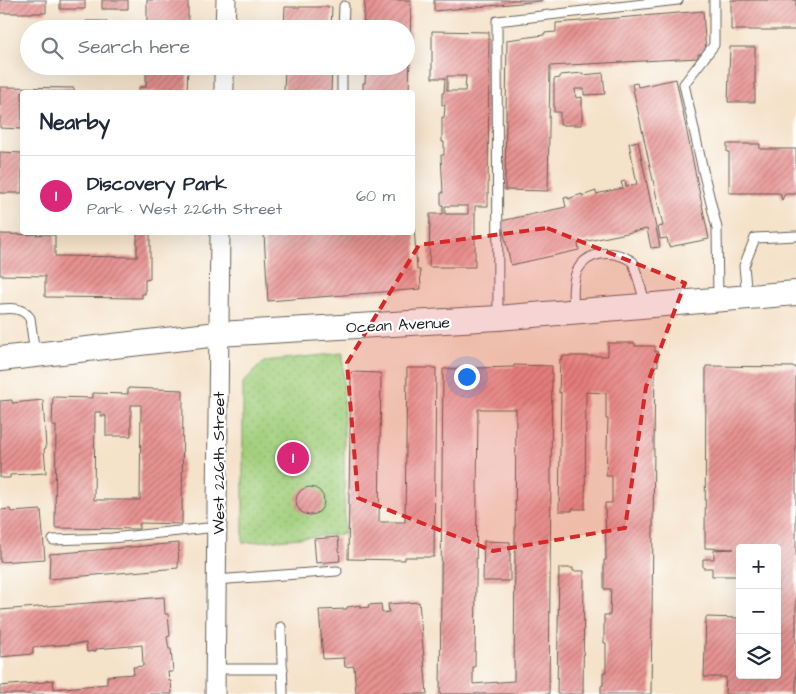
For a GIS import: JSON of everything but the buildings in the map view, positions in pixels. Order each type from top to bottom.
[{"type":"street","points":[[225,20],[226,0]]},
{"type":"street","points":[[224,75],[224,90]]},
{"type":"street","name":"West 226th Street","points":[[215,694],[220,235]]},
{"type":"street","name":"Ocean Avenue","points":[[0,360],[218,334],[498,318],[796,293]]},
{"type":"lane","points":[[498,318],[498,21],[678,0]]},
{"type":"lane","points":[[714,0],[714,45],[684,84],[717,228],[718,299]]},
{"type":"lane","points":[[343,20],[344,6]]},
{"type":"lane","points":[[342,75],[342,90]]},
{"type":"lane","points":[[747,297],[744,266],[755,238],[796,236]]},
{"type":"lane","points":[[574,311],[573,294],[577,271],[591,257],[610,253],[621,255],[632,262],[646,305]]},
{"type":"lane","points":[[0,309],[19,309],[27,313],[30,318],[36,356]]},
{"type":"lane","points":[[53,540],[112,538],[218,527]]},
{"type":"lane","points":[[216,580],[337,571]]},
{"type":"lane","points":[[281,627],[283,694]]},
{"type":"lane","points":[[216,669],[283,669]]},
{"type":"highlighted area","points":[[547,228],[685,283],[646,387],[625,528],[493,551],[358,498],[347,363],[419,245]]},
{"type":"green space","points":[[343,353],[345,534],[243,543],[243,383],[264,361]]},
{"type":"place","name":"Discovery Park","points":[[293,458]]}]
